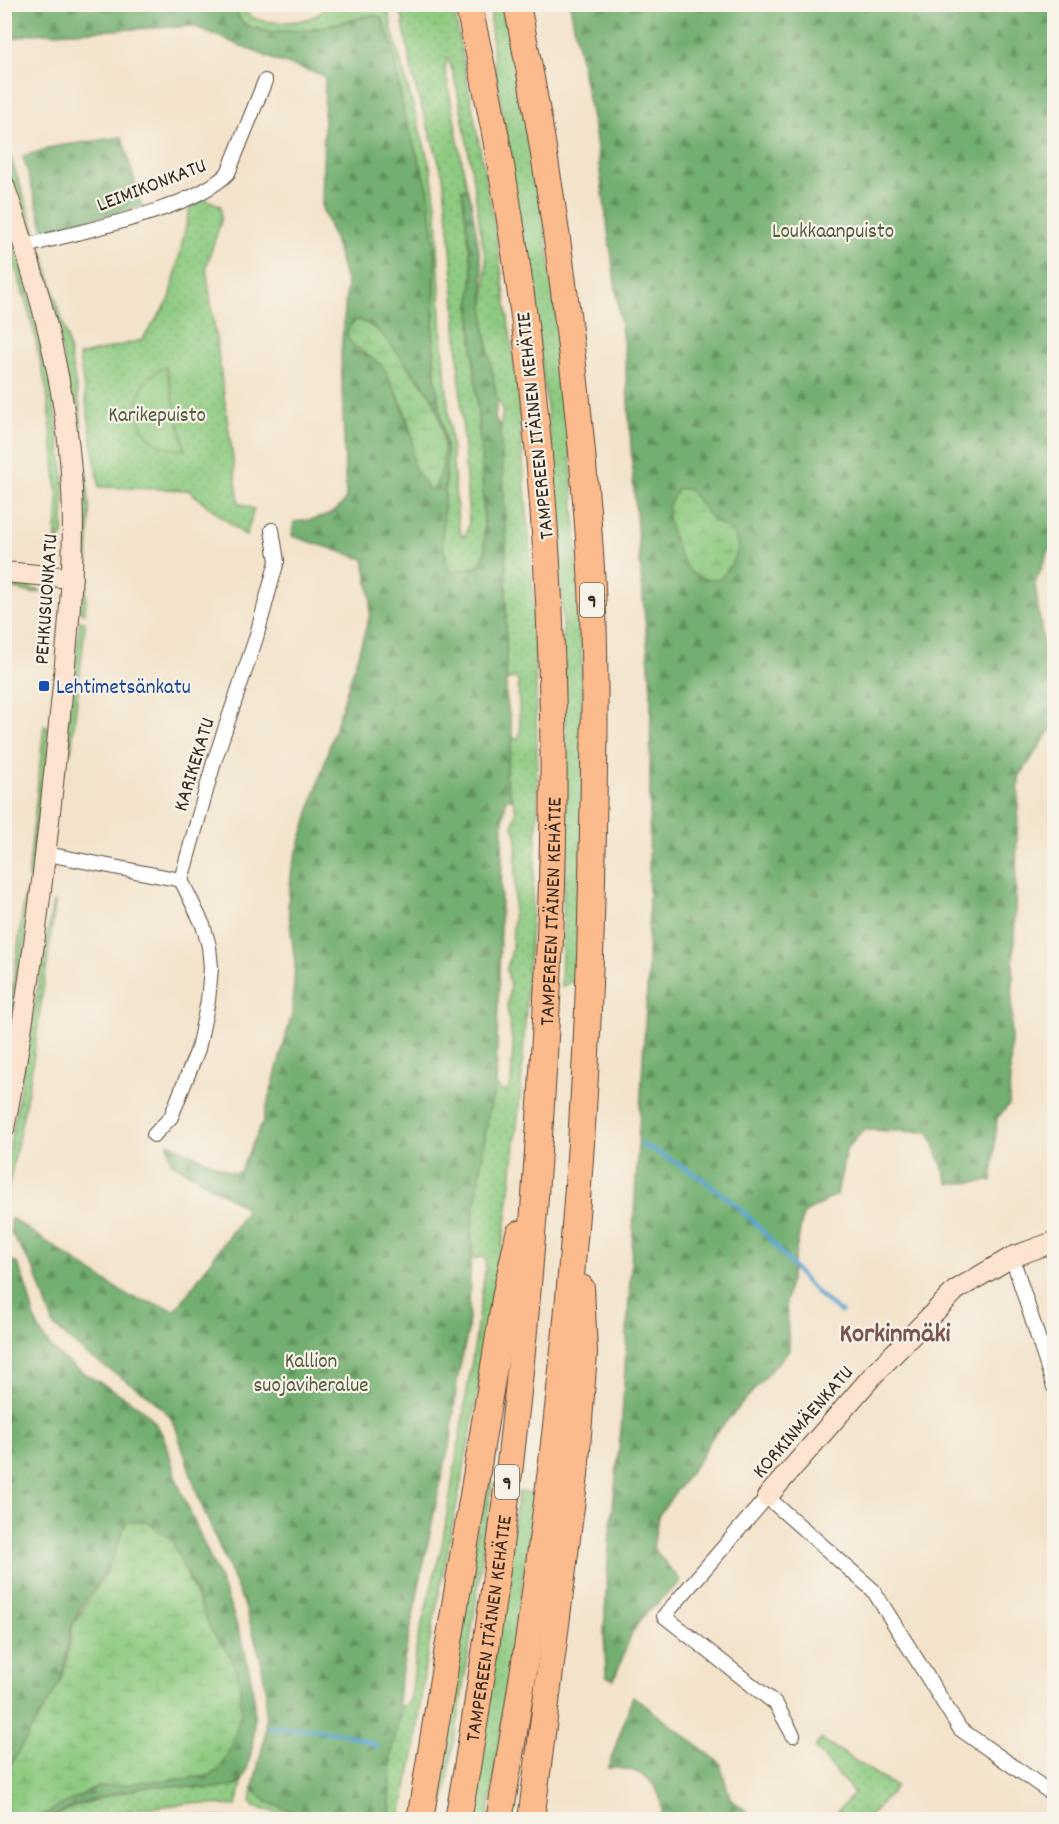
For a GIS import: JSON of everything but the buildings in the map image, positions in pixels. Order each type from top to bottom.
[{"type":"highway","name":"TAMPEREEN ITÄINEN KEHÄTIE","points":[[458,1820],[495,1582],[513,1433],[539,1143],[549,992],[553,862],[553,717],[548,566],[535,410],[515,253],[486,81],[468,4]]},
{"type":"highway","name":"TAMPEREEN ITÄINEN KEHÄTIE","points":[[499,1820],[536,1577],[577,1200],[590,988],[595,717],[591,572],[578,404],[558,243],[516,4]]},
{"type":"highway","points":[[420,1820],[506,1293],[539,1143]]},
{"type":"highway","points":[[531,1818],[576,1475],[584,1353],[577,1200]]},
{"type":"highway","points":[[411,1820],[429,1771]]},
{"type":"main road","name":"PEHKUSUONKATU","points":[[4,185],[26,246],[52,346],[66,421],[73,496],[72,578],[47,854],[38,927],[4,1129]]},
{"type":"main road","points":[[4,573],[72,578]]},
{"type":"main road","name":"KORKINMÄENKATU","points":[[767,1497],[875,1373],[956,1290],[1012,1257],[1054,1242]]},
{"type":"street","name":"LEIMIKONKATU","points":[[26,246],[134,218],[217,184],[228,173],[265,81]]},
{"type":"street","name":"KARIKEKATU","points":[[181,880],[214,762],[256,638],[278,561],[272,530]]},
{"type":"street","points":[[47,854],[181,880],[204,926],[211,968],[208,1001],[198,1049],[171,1117],[154,1135]]},
{"type":"street","points":[[1012,1257],[1054,1387]]},
{"type":"street","points":[[767,1497],[873,1590],[960,1730],[1054,1795]]},
{"type":"street","name":"KORKINMÄENKATU","points":[[767,1497],[664,1616],[776,1704],[793,1735]]},
{"type":"green space","name":"Kallion suojaviheralue","points":[[75,4],[89,8],[151,9],[156,4],[238,5],[238,17],[245,25],[267,32],[309,30],[373,15],[382,18],[392,46],[404,114],[428,188],[436,258],[433,333],[435,377],[447,454],[442,541],[447,564],[453,572],[479,566],[485,552],[482,468],[470,308],[473,274],[462,189],[467,189],[470,196],[483,273],[485,331],[497,399],[495,419],[500,426],[502,453],[506,544],[506,695],[513,738],[505,776],[512,799],[506,799],[503,820],[496,1085],[488,1115],[472,1228],[468,1331],[457,1380],[451,1441],[443,1469],[400,1680],[398,1704],[401,1707],[391,1756],[390,1813],[387,1819],[335,1818],[296,1812],[264,1799],[253,1788],[265,1735],[266,1689],[260,1657],[246,1609],[199,1499],[175,1425],[168,1414],[149,1396],[86,1354],[54,1326],[35,1271],[11,1233],[11,1218],[128,1296],[176,1310],[245,1213],[245,1207],[171,1162],[168,1143],[235,1174],[240,1171],[262,1124],[292,1014],[295,965],[288,904],[292,868],[369,619],[371,599],[364,559],[292,536],[294,522],[330,514],[346,499],[341,354],[347,285],[334,239],[322,208],[325,80],[323,75],[280,62],[193,26],[31,34],[5,40],[4,5]],"holes":[[[369,322],[391,345],[429,393],[436,406],[444,455],[428,489],[414,466],[412,438],[399,398],[385,369],[380,362],[359,352]]]},
{"type":"green space","points":[[238,5],[246,5],[245,11],[259,20],[290,22],[317,15],[326,5],[388,5],[392,31],[431,170],[437,213],[441,322],[458,524],[462,536],[465,536],[469,524],[451,247],[443,175],[414,82],[400,5],[427,5],[434,10],[439,5],[453,5],[496,233],[517,383],[534,604],[538,809],[521,1088],[507,1217],[469,1442],[425,1665],[415,1751],[400,1819],[387,1819],[390,1813],[391,1756],[401,1707],[410,1701],[417,1643],[442,1545],[476,1336],[486,1261],[482,1256],[473,1260],[472,1228],[488,1115],[496,1085],[502,1091],[507,1091],[511,1083],[513,1046],[507,1008],[510,988],[507,969],[512,949],[517,838],[513,826],[516,810],[505,776],[513,738],[519,738],[520,733],[518,681],[514,677],[506,681],[506,544],[500,429],[503,410],[495,394],[486,346],[484,313],[486,258],[457,87],[447,58],[445,70],[467,189],[462,190],[473,274],[470,308],[482,468],[485,552],[479,566],[453,572],[447,564],[442,541],[447,454],[435,377],[433,333],[436,258],[428,188],[404,114],[392,46],[382,18],[373,15],[309,30],[267,32],[246,25],[238,17]]},
{"type":"green space","points":[[493,5],[501,5],[508,27],[526,115],[554,293],[572,472],[582,652],[584,802],[577,983],[571,982],[561,987],[565,702],[560,560],[548,417],[494,57],[491,27]]},
{"type":"green space","name":"Loukkaanpuisto","points":[[570,5],[1054,5],[1054,538],[1035,584],[1054,725],[1019,777],[1009,1105],[997,1118],[992,1181],[949,1184],[929,1132],[863,1130],[846,1150],[837,1195],[803,1214],[786,1302],[789,1350],[710,1440],[702,1456],[658,1516],[653,1548],[681,1581],[642,1617],[632,1632],[614,1680],[606,1676],[604,1632],[609,1544],[622,1419],[648,974],[651,689],[625,356],[595,134]]},
{"type":"green space","points":[[122,137],[142,207],[44,230],[23,156],[57,146]]},
{"type":"green space","points":[[4,143],[36,233],[30,228],[20,207],[7,163]]},
{"type":"green space","name":"Karikepuisto","points":[[205,199],[221,206],[221,221],[206,267],[239,503],[254,509],[246,536],[188,490],[99,487],[79,356],[142,340],[170,299],[190,207]]},
{"type":"green space","points":[[4,227],[15,243],[50,371],[64,478],[63,534],[55,547],[58,500],[47,391],[32,323]]},
{"type":"green space","points":[[43,253],[67,338],[80,409],[90,514],[85,613],[80,612],[81,523],[75,435],[61,347],[39,261]]},
{"type":"green space","points":[[357,320],[372,326],[384,336],[427,391],[435,405],[442,429],[444,454],[439,478],[434,488],[429,490],[414,466],[413,441],[408,420],[384,368],[356,347],[347,335],[349,328]]},
{"type":"green space","points":[[166,367],[185,450],[168,448],[156,443],[145,432],[140,422],[138,400],[141,389],[155,372]]},
{"type":"green space","points":[[678,488],[689,490],[714,521],[732,533],[736,540],[737,553],[720,579],[707,579],[696,575],[685,565],[678,550],[671,532],[668,509]]},
{"type":"green space","points":[[4,582],[31,587],[33,592],[36,589],[41,591],[33,593],[5,587]]},
{"type":"green space","points":[[80,620],[85,622],[85,627],[71,753],[68,725]]},
{"type":"green space","points":[[44,726],[48,726],[49,737],[33,881],[28,879]]},
{"type":"green space","points":[[28,892],[32,896],[5,1087],[5,1047],[25,893]]},
{"type":"green space","points":[[53,902],[55,903],[53,921],[30,1080],[5,1205],[5,1174]]},
{"type":"green space","points":[[5,1260],[16,1262],[21,1271],[39,1329],[54,1351],[80,1371],[140,1408],[152,1419],[162,1434],[179,1486],[220,1581],[244,1648],[251,1681],[254,1715],[249,1764],[245,1776],[237,1784],[216,1788],[146,1787],[94,1799],[51,1816],[34,1819],[97,1787],[207,1776],[218,1771],[234,1740],[231,1657],[211,1630],[186,1570],[122,1532],[114,1557],[78,1613],[69,1639],[62,1676],[53,1695],[5,1774]]},
{"type":"green space","points":[[508,1341],[487,1521],[451,1760],[441,1819],[429,1820]]},
{"type":"green space","points":[[518,1492],[536,1493],[488,1819],[470,1820]]},
{"type":"green space","points":[[145,1521],[172,1541],[211,1630],[231,1657],[239,1678],[241,1710],[234,1740],[219,1771],[207,1776],[97,1787],[34,1819],[5,1819],[5,1774],[58,1686],[66,1665],[73,1625],[107,1571],[127,1522]]},
{"type":"green space","points":[[633,1696],[720,1763],[730,1798],[756,1819],[662,1819],[659,1796],[649,1780],[631,1771],[608,1768]]},
{"type":"green space","points":[[821,1739],[896,1787],[867,1819],[831,1819],[854,1793],[815,1748]]},
{"type":"green space","points":[[243,1779],[236,1806],[190,1803],[116,1812],[86,1819],[47,1820],[86,1803],[139,1788],[164,1785],[212,1789],[233,1785]]},
{"type":"green space","points":[[253,1788],[271,1803],[282,1808],[308,1815],[344,1819],[304,1819],[254,1807],[251,1802]]},
{"type":"green space","points":[[193,1816],[227,1819],[153,1819]]},
{"type":"waterway","points":[[641,1144],[671,1159],[726,1197],[751,1219],[816,1292],[841,1312]]},
{"type":"waterway","points":[[268,1727],[337,1733],[377,1746]]},
{"type":"place","name":"Lehtimetsänkatu","points":[[44,686]]},
{"type":"district","name":"Korkinmäki","points":[[895,1332]]}]
